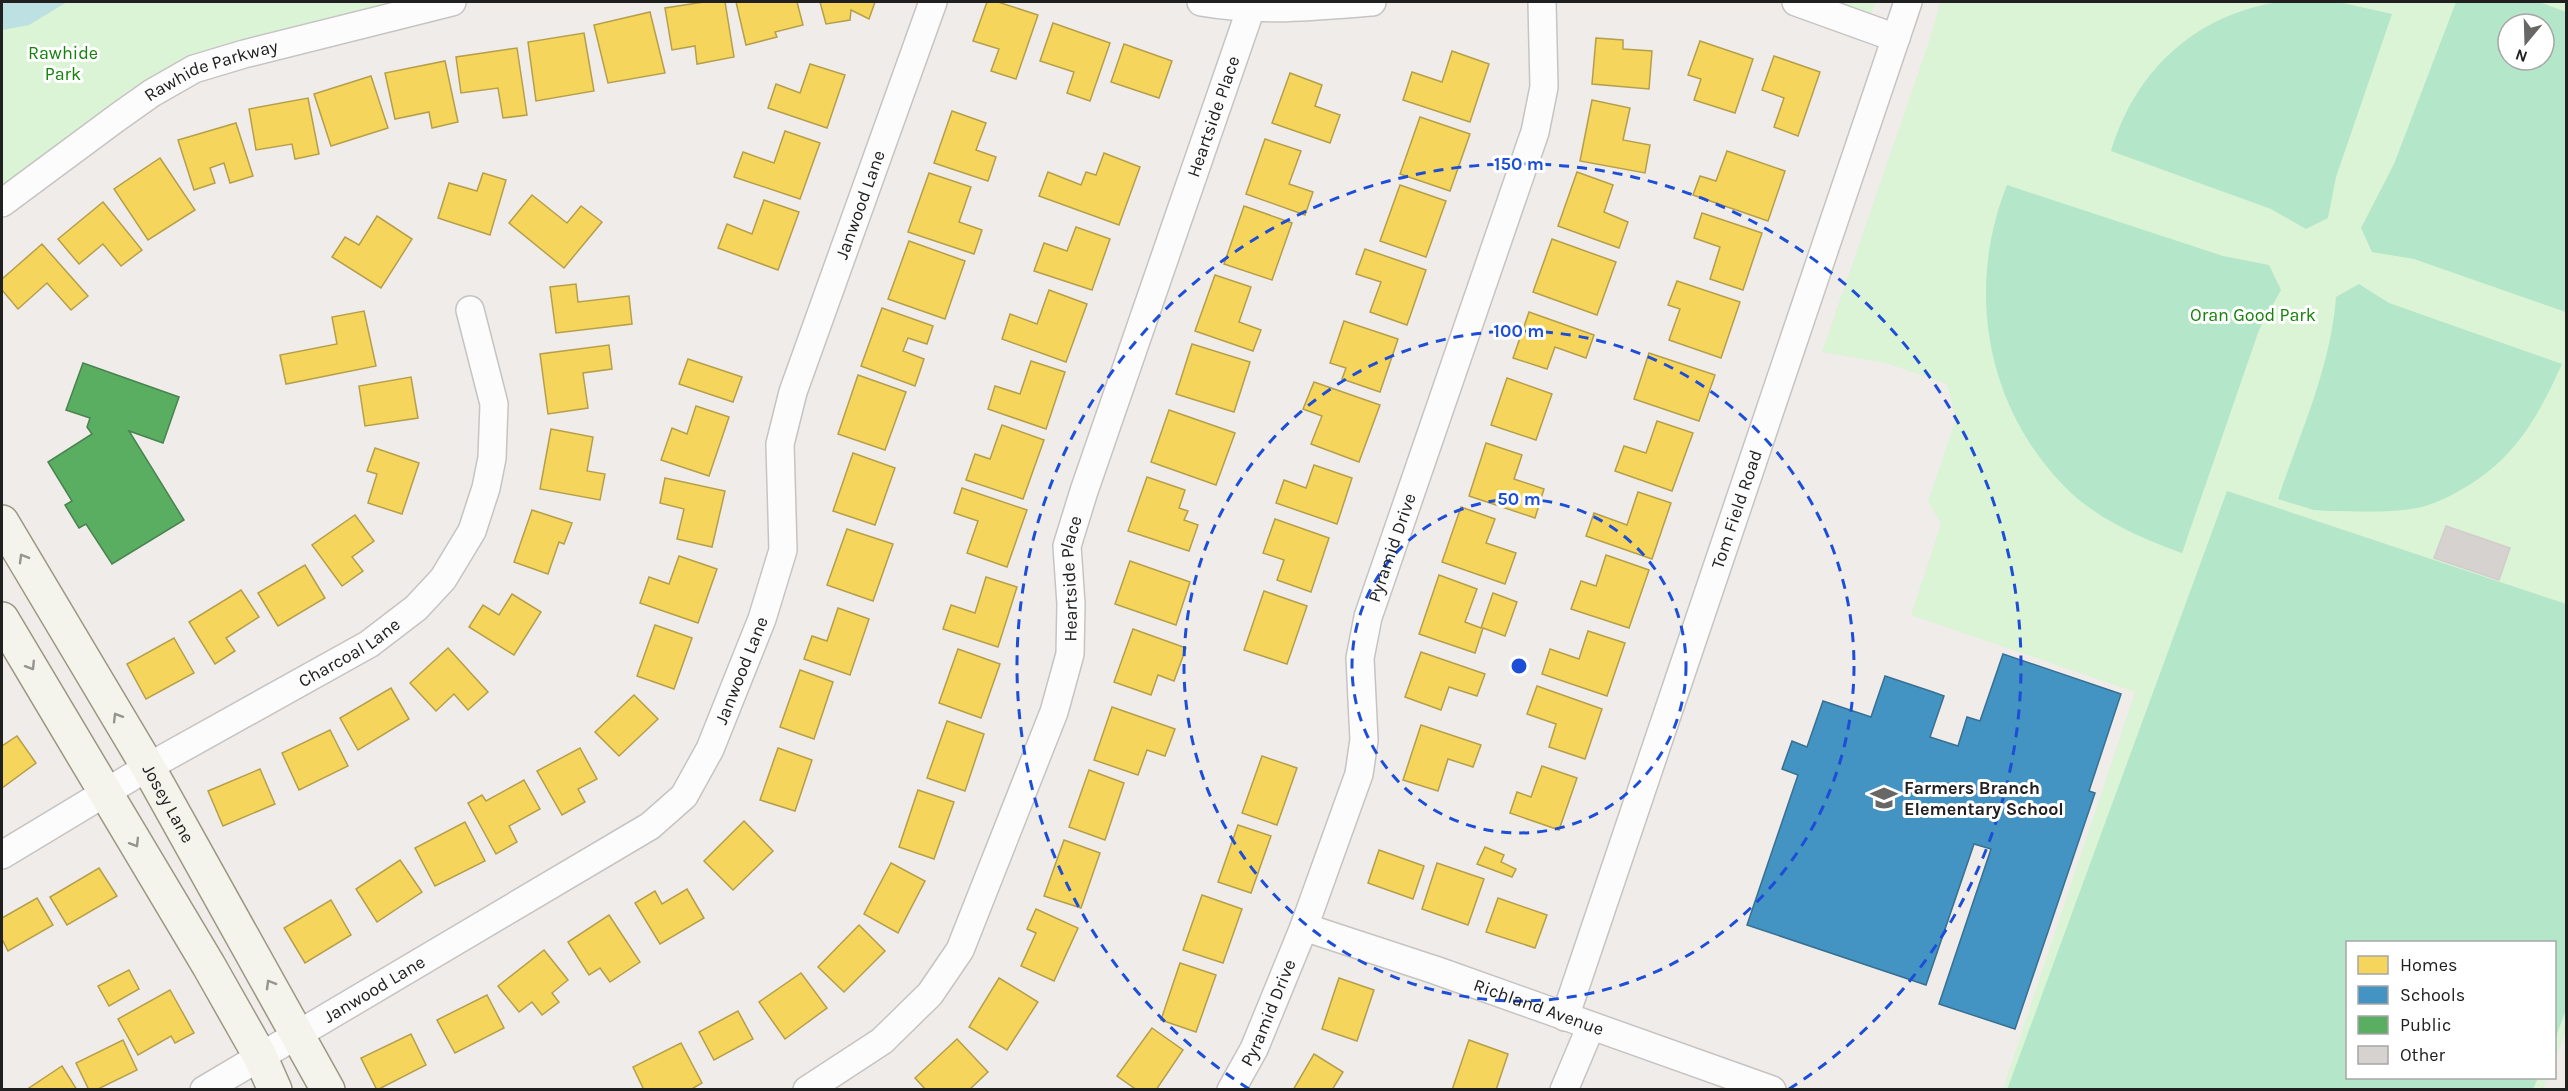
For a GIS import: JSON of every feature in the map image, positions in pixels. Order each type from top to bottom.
[{"type":"main road","name":"Josey Lane","points":[[2,522],[148,767],[300,1035],[328,1089]]},
{"type":"main road","points":[[2,619],[209,966],[260,1056],[275,1089]]},
{"type":"street","name":"Rawhide Parkway","points":[[2,203],[118,117],[194,69],[244,54],[452,2]]},
{"type":"street","name":"Janwood Lane","points":[[204,1089],[300,1035],[650,826],[684,796],[710,749],[762,619],[783,550],[780,444],[793,392],[933,2]]},
{"type":"street","points":[[1201,2],[1251,8],[1309,7],[1372,2]]},
{"type":"street","name":"Pyramid Drive","points":[[1231,1089],[1254,1049],[1304,927],[1359,774],[1364,740],[1360,658],[1368,617],[1535,132],[1544,87],[1542,2]]},
{"type":"street","points":[[1796,2],[1896,38]]},
{"type":"street","name":"Tom Field Road","points":[[1565,1017],[1908,2]]},
{"type":"street","name":"Heartside Place","points":[[807,1089],[882,1041],[930,994],[960,950],[995,866],[1054,712],[1070,654],[1067,546],[1251,8]]},
{"type":"street","name":"Charcoal Lane","points":[[2,855],[148,767],[369,644],[416,608],[443,579],[472,531],[486,488],[492,458],[494,404],[470,310]]},
{"type":"street","name":"Richland Avenue","points":[[1304,927],[1435,970],[1772,1089]]},
{"type":"street","points":[[1564,1089],[1592,1026]]},
{"type":"green space","name":"Rawhide Park","points":[[2,2],[426,2],[195,60],[128,91],[2,188]]},
{"type":"green space","points":[[1809,2],[1875,2],[1869,20]]},
{"type":"green space","name":"Oran Good Park","points":[[1940,2],[2566,2],[2566,1030],[2556,1058],[2556,941],[2346,941],[2346,1079],[2548,1079],[2543,1089],[2003,1089],[2135,692],[1911,615],[1941,524],[1928,501],[1956,419],[1947,384],[1886,363],[1822,352],[1930,39]]},
{"type":"green space","points":[[2278,2],[2338,2],[2392,14],[2336,177],[2328,218],[2306,229],[2271,209],[2111,151],[2122,122],[2136,96],[2172,51],[2195,34],[2220,20],[2248,9]]},
{"type":"green space","points":[[2456,2],[2539,2],[2566,12],[2566,312],[2414,259],[2372,252],[2361,228],[2394,164]]},
{"type":"green space","points":[[2007,185],[2223,256],[2269,265],[2281,290],[2259,330],[2182,553],[2119,526],[2076,497],[2037,454],[2016,419],[2000,382],[1990,344],[1986,304],[1988,264],[1994,224]]},
{"type":"green space","points":[[2359,284],[2389,303],[2562,364],[2533,421],[2508,453],[2477,480],[2429,505],[2390,511],[2328,511],[2314,510],[2278,499],[2321,374],[2328,349],[2336,297]]},
{"type":"green space","points":[[2227,491],[2566,604],[2566,1010],[2556,1036],[2556,941],[2346,941],[2346,1079],[2538,1079],[2533,1089],[2007,1090]]},
{"type":"water","points":[[2,2],[67,2],[29,25],[2,30]]},
{"type":"building: Homes","points":[[704,2],[725,2],[734,57],[697,64],[695,46],[672,50],[665,8]]},
{"type":"building: Homes","points":[[736,2],[797,2],[803,25],[775,32],[777,37],[746,45]]},
{"type":"building: Homes","points":[[820,2],[875,2],[869,19],[851,10],[850,20],[826,24]]},
{"type":"building: Homes","points":[[987,2],[998,2],[1038,15],[1016,79],[991,71],[999,49],[973,41]]},
{"type":"building: Homes","points":[[650,12],[665,73],[608,83],[594,25]]},
{"type":"building: Homes","points":[[1053,23],[1110,43],[1090,101],[1067,93],[1074,72],[1040,61]]},
{"type":"building: Homes","points":[[584,33],[594,91],[536,101],[528,42]]},
{"type":"building: Homes","points":[[1596,38],[1623,40],[1623,49],[1652,51],[1649,89],[1592,84]]},
{"type":"building: Homes","points":[[1700,41],[1753,59],[1735,113],[1694,100],[1701,79],[1688,75]]},
{"type":"building: Homes","points":[[1124,44],[1172,61],[1159,98],[1111,82]]},
{"type":"building: Homes","points":[[517,48],[527,115],[503,118],[498,88],[461,93],[456,57]]},
{"type":"building: Homes","points":[[1452,51],[1489,64],[1470,122],[1403,100],[1412,72],[1442,82]]},
{"type":"building: Homes","points":[[1774,56],[1820,72],[1798,136],[1774,127],[1784,98],[1762,90]]},
{"type":"building: Homes","points":[[445,61],[458,122],[432,128],[429,112],[395,119],[385,73]]},
{"type":"building: Homes","points":[[810,64],[845,75],[827,128],[768,108],[776,84],[800,93]]},
{"type":"building: Homes","points":[[1290,73],[1322,85],[1315,106],[1340,115],[1330,143],[1272,123]]},
{"type":"building: Homes","points":[[371,76],[388,128],[331,146],[314,94]]},
{"type":"building: Homes","points":[[308,98],[319,154],[295,159],[292,144],[256,150],[249,109]]},
{"type":"building: Homes","points":[[1592,100],[1630,108],[1623,140],[1650,145],[1645,173],[1580,161]]},
{"type":"building: Homes","points":[[952,111],[986,123],[976,150],[996,157],[988,181],[934,163]]},
{"type":"building: Homes","points":[[1420,117],[1470,134],[1450,191],[1400,174]]},
{"type":"building: Homes","points":[[236,123],[253,176],[230,183],[224,163],[210,168],[215,183],[194,190],[178,140]]},
{"type":"building: Homes","points":[[785,131],[820,143],[800,199],[734,177],[743,152],[774,163]]},
{"type":"building: Homes","points":[[1265,139],[1301,151],[1289,184],[1313,192],[1305,215],[1246,194]]},
{"type":"building: Homes","points":[[1727,151],[1785,171],[1768,221],[1693,195],[1700,176],[1716,181]]},
{"type":"building: Homes","points":[[1104,153],[1140,167],[1119,225],[1039,196],[1048,172],[1081,185],[1086,172],[1096,175]]},
{"type":"building: Homes","points":[[160,158],[195,210],[148,240],[114,189]]},
{"type":"building: Homes","points":[[1577,172],[1613,185],[1604,212],[1628,222],[1619,248],[1558,226]]},
{"type":"building: Homes","points":[[483,173],[506,180],[490,235],[438,218],[449,183],[477,191]]},
{"type":"building: Homes","points":[[929,173],[971,187],[959,222],[982,230],[974,254],[908,232]]},
{"type":"building: Homes","points":[[1400,185],[1446,201],[1426,257],[1380,241]]},
{"type":"building: Homes","points":[[532,195],[567,223],[581,206],[602,222],[564,268],[509,223]]},
{"type":"building: Homes","points":[[764,200],[799,212],[778,270],[718,248],[727,224],[752,234]]},
{"type":"building: Homes","points":[[103,202],[142,250],[121,266],[103,244],[79,264],[58,239]]},
{"type":"building: Homes","points":[[1244,206],[1292,223],[1272,280],[1224,264]]},
{"type":"building: Homes","points":[[1702,213],[1762,233],[1743,290],[1710,279],[1720,247],[1694,238]]},
{"type":"building: Homes","points":[[377,216],[412,239],[381,288],[332,257],[345,237],[359,245]]},
{"type":"building: Homes","points":[[1076,227],[1110,239],[1092,290],[1034,271],[1044,243],[1067,251]]},
{"type":"building: Homes","points":[[1552,239],[1616,262],[1597,315],[1533,292]]},
{"type":"building: Homes","points":[[909,241],[965,261],[945,319],[888,299]]},
{"type":"building: Homes","points":[[42,244],[88,296],[71,310],[47,283],[18,309],[2,290],[2,279]]},
{"type":"building: Homes","points":[[1365,249],[1426,270],[1407,325],[1370,312],[1381,282],[1356,274]]},
{"type":"building: Homes","points":[[1215,275],[1251,287],[1239,322],[1261,330],[1253,351],[1195,331]]},
{"type":"building: Homes","points":[[1677,281],[1740,302],[1721,358],[1669,340],[1680,309],[1668,305]]},
{"type":"building: Homes","points":[[576,284],[578,302],[629,296],[632,324],[556,333],[550,287]]},
{"type":"building: Homes","points":[[1049,290],[1087,304],[1066,362],[1002,339],[1010,314],[1037,324]]},
{"type":"building: Homes","points":[[882,308],[933,326],[927,344],[908,338],[903,351],[924,359],[915,386],[861,366]]},
{"type":"building: Homes","points":[[364,311],[376,366],[286,384],[280,355],[337,344],[332,317]]},
{"type":"building: Homes","points":[[1529,312],[1594,335],[1586,358],[1555,347],[1547,369],[1513,358]]},
{"type":"building: Homes","points":[[1344,321],[1398,339],[1380,392],[1342,379],[1346,368],[1330,363]]},
{"type":"building: Homes","points":[[1192,344],[1250,362],[1234,412],[1176,394]]},
{"type":"building: Homes","points":[[609,345],[612,369],[583,373],[588,408],[548,414],[540,354]]},
{"type":"building: Homes","points":[[1649,353],[1715,375],[1699,421],[1634,399]]},
{"type":"building: Homes","points":[[688,359],[742,377],[733,402],[679,384]]},
{"type":"building: Homes","points":[[1031,361],[1065,372],[1046,429],[988,409],[995,386],[1020,394]]},
{"type":"building: Homes","points":[[858,375],[906,392],[885,450],[838,434]]},
{"type":"building: Homes","points":[[411,377],[418,418],[365,426],[359,386]]},
{"type":"building: Homes","points":[[1507,378],[1552,394],[1536,440],[1491,425]]},
{"type":"building: Homes","points":[[1314,382],[1380,405],[1359,462],[1311,444],[1322,416],[1303,409]]},
{"type":"building: Homes","points":[[696,406],[729,417],[709,476],[661,460],[672,428],[687,434]]},
{"type":"building: Homes","points":[[1169,410],[1235,433],[1216,485],[1151,462]]},
{"type":"building: Homes","points":[[1657,421],[1693,433],[1672,491],[1615,471],[1624,446],[1646,453]]},
{"type":"building: Homes","points":[[1002,425],[1044,440],[1023,499],[966,480],[975,454],[990,459]]},
{"type":"building: Homes","points":[[551,429],[593,437],[587,471],[605,474],[600,500],[540,489]]},
{"type":"building: Homes","points":[[1486,443],[1522,455],[1514,479],[1544,489],[1535,518],[1469,496]]},
{"type":"building: Homes","points":[[375,448],[419,463],[402,514],[368,503],[377,474],[367,471]]},
{"type":"building: Homes","points":[[853,453],[895,468],[875,525],[833,511]]},
{"type":"building: Homes","points":[[1314,465],[1352,478],[1337,524],[1276,503],[1284,480],[1306,488]]},
{"type":"building: Homes","points":[[1147,477],[1185,490],[1179,508],[1188,511],[1184,520],[1198,525],[1189,551],[1128,531]]},
{"type":"building: Homes","points":[[665,478],[725,491],[712,547],[677,539],[684,509],[660,503]]},
{"type":"building: Homes","points":[[962,488],[1027,510],[1007,567],[967,553],[978,521],[954,513]]},
{"type":"building: Homes","points":[[1638,492],[1671,503],[1652,559],[1586,536],[1594,513],[1627,525]]},
{"type":"building: Homes","points":[[1461,507],[1495,519],[1486,543],[1516,553],[1505,584],[1442,562]]},
{"type":"building: Homes","points":[[532,510],[572,523],[564,544],[559,542],[548,574],[514,562]]},
{"type":"building: Homes","points":[[355,515],[374,541],[352,557],[363,571],[342,586],[312,545]]},
{"type":"building: Homes","points":[[1275,519],[1329,538],[1311,592],[1277,580],[1284,560],[1263,553]]},
{"type":"building: Homes","points":[[847,529],[893,544],[873,601],[827,585]]},
{"type":"building: Homes","points":[[1606,555],[1649,570],[1629,628],[1571,609],[1581,581],[1596,586]]},
{"type":"building: Homes","points":[[679,556],[717,569],[698,623],[640,603],[649,577],[669,584]]},
{"type":"building: Homes","points":[[1130,561],[1190,582],[1176,625],[1115,604]]},
{"type":"building: Homes","points":[[305,565],[325,598],[278,626],[258,593]]},
{"type":"building: Homes","points":[[1439,575],[1477,589],[1465,622],[1481,628],[1493,593],[1517,602],[1505,636],[1483,628],[1475,653],[1419,634]]},
{"type":"building: Homes","points":[[986,577],[1017,587],[998,647],[943,629],[951,605],[975,613]]},
{"type":"building: Homes","points":[[241,590],[259,617],[226,638],[235,651],[215,664],[189,622]]},
{"type":"building: Homes","points":[[1264,591],[1307,606],[1287,664],[1244,650]]},
{"type":"building: Homes","points":[[512,594],[541,612],[514,655],[469,627],[483,605],[499,615]]},
{"type":"building: Homes","points":[[838,608],[869,619],[850,675],[804,659],[812,636],[827,641]]},
{"type":"building: Homes","points":[[655,625],[692,638],[674,689],[637,676]]},
{"type":"building: Homes","points":[[1133,629],[1186,648],[1174,681],[1158,675],[1151,695],[1114,682]]},
{"type":"building: Homes","points":[[1588,631],[1625,643],[1607,696],[1542,674],[1550,649],[1579,659]]},
{"type":"building: Homes","points":[[174,638],[194,673],[146,699],[127,664]]},
{"type":"building: Homes","points":[[448,648],[488,692],[468,710],[454,694],[436,711],[410,683]]},
{"type":"building: Homes","points":[[958,649],[1000,664],[981,718],[939,703]]},
{"type":"building: Homes","points":[[1421,652],[1485,674],[1477,696],[1449,687],[1441,710],[1405,697]]},
{"type":"building: Homes","points":[[800,670],[833,682],[814,739],[780,727]]},
{"type":"building: Homes","points":[[1537,686],[1602,709],[1585,759],[1549,747],[1556,724],[1527,714]]},
{"type":"building: Homes","points":[[391,688],[409,719],[358,750],[340,718]]},
{"type":"building: Homes","points":[[634,695],[658,719],[619,756],[595,732]]},
{"type":"building: Homes","points":[[1112,707],[1175,729],[1165,756],[1147,750],[1138,775],[1094,760]]},
{"type":"building: Homes","points":[[947,721],[984,734],[965,791],[927,778]]},
{"type":"building: Homes","points":[[1421,725],[1481,745],[1473,767],[1448,759],[1438,791],[1403,780]]},
{"type":"building: Homes","points":[[330,730],[348,766],[299,790],[282,753]]},
{"type":"building: Homes","points":[[17,736],[36,763],[2,788],[2,746]]},
{"type":"building: Homes","points":[[580,748],[597,779],[578,789],[585,802],[562,815],[537,771]]},
{"type":"building: Homes","points":[[778,748],[812,760],[795,811],[760,800]]},
{"type":"building: Homes","points":[[1262,756],[1297,768],[1277,825],[1242,813]]},
{"type":"building: Homes","points":[[1542,766],[1577,778],[1559,830],[1510,813],[1517,792],[1531,797]]},
{"type":"building: Homes","points":[[260,769],[275,804],[223,826],[208,791]]},
{"type":"building: Homes","points":[[1089,770],[1124,783],[1105,840],[1069,827]]},
{"type":"building: Homes","points":[[524,780],[540,809],[509,826],[517,842],[496,854],[468,803],[482,795],[486,801]]},
{"type":"building: Homes","points":[[918,790],[954,802],[934,859],[899,847]]},
{"type":"building: Homes","points":[[744,821],[773,851],[733,890],[704,861]]},
{"type":"building: Homes","points":[[465,822],[485,861],[435,886],[415,848]]},
{"type":"building: Homes","points":[[1238,825],[1271,836],[1251,893],[1218,882]]},
{"type":"building: Homes","points":[[1064,840],[1100,853],[1081,908],[1044,896]]},
{"type":"building: Homes","points":[[1485,847],[1504,855],[1501,862],[1516,869],[1512,877],[1477,864]]},
{"type":"building: Homes","points":[[1379,850],[1424,866],[1413,899],[1368,883]]},
{"type":"building: Homes","points":[[400,860],[422,892],[377,922],[356,889]]},
{"type":"building: Homes","points":[[891,863],[925,881],[898,933],[864,914]]},
{"type":"building: Homes","points":[[1437,863],[1484,879],[1468,925],[1422,909]]},
{"type":"building: Homes","points":[[99,868],[117,896],[67,925],[50,897]]},
{"type":"building: Homes","points":[[687,889],[704,918],[660,944],[635,903],[655,891],[662,904]]},
{"type":"building: Homes","points":[[1202,895],[1242,909],[1223,963],[1183,950]]},
{"type":"building: Homes","points":[[37,898],[53,925],[8,951],[2,939],[2,918]]},
{"type":"building: Homes","points":[[1498,898],[1547,915],[1535,948],[1486,932]]},
{"type":"building: Homes","points":[[331,900],[351,935],[305,963],[284,928]]},
{"type":"building: Homes","points":[[1036,909],[1078,928],[1054,981],[1021,966],[1036,933],[1027,929]]},
{"type":"building: Homes","points":[[609,915],[640,962],[610,982],[600,968],[589,975],[568,942]]},
{"type":"building: Homes","points":[[859,925],[885,951],[844,992],[818,967]]},
{"type":"building: Homes","points":[[544,950],[568,980],[552,993],[559,1002],[542,1015],[532,1002],[519,1012],[498,986]]},
{"type":"building: Homes","points":[[1180,963],[1216,975],[1196,1032],[1161,1020]]},
{"type":"building: Homes","points":[[129,970],[139,989],[109,1006],[98,986]]},
{"type":"building: Homes","points":[[801,973],[827,1008],[785,1039],[759,1002]]},
{"type":"building: Homes","points":[[999,978],[1038,1002],[1007,1050],[969,1027]]},
{"type":"building: Homes","points":[[1339,978],[1374,990],[1357,1041],[1322,1029]]},
{"type":"building: Homes","points":[[170,990],[194,1033],[175,1043],[171,1036],[138,1055],[118,1019]]},
{"type":"building: Homes","points":[[487,995],[504,1028],[455,1053],[437,1020]]},
{"type":"building: Homes","points":[[738,1011],[753,1039],[714,1060],[699,1032]]},
{"type":"building: Homes","points":[[1152,1028],[1183,1050],[1156,1090],[1137,1090],[1117,1076]]},
{"type":"building: Homes","points":[[411,1034],[426,1065],[377,1090],[361,1058]]},
{"type":"building: Homes","points":[[957,1039],[988,1072],[969,1090],[926,1090],[915,1078]]},
{"type":"building: Homes","points":[[123,1040],[137,1070],[96,1090],[89,1090],[76,1063]]},
{"type":"building: Homes","points":[[1469,1040],[1508,1054],[1496,1090],[1452,1090]]},
{"type":"building: Homes","points":[[681,1043],[702,1083],[690,1090],[644,1090],[633,1067]]},
{"type":"building: Homes","points":[[1314,1054],[1343,1072],[1332,1090],[1293,1090]]},
{"type":"building: Homes","points":[[62,1066],[77,1090],[26,1090]]},
{"type":"building: Schools","points":[[2003,654],[2121,694],[2089,791],[2095,793],[2015,1029],[1939,1004],[1991,849],[1974,844],[1926,985],[1747,925],[1798,775],[1782,769],[1792,741],[1807,747],[1823,701],[1871,717],[1885,676],[1933,692],[1944,696],[1930,737],[1958,746],[1967,717],[1980,721]]},
{"type":"building: Public","points":[[83,363],[179,397],[163,443],[129,431],[184,520],[112,564],[86,524],[79,528],[65,505],[72,501],[48,462],[92,434],[87,427],[90,418],[66,410]]},
{"type":"building: Other","points":[[2446,526],[2510,548],[2499,580],[2434,558]]},
{"type":"place","name":"Farmers Branch Elementary School","points":[[1884,798]]}]
